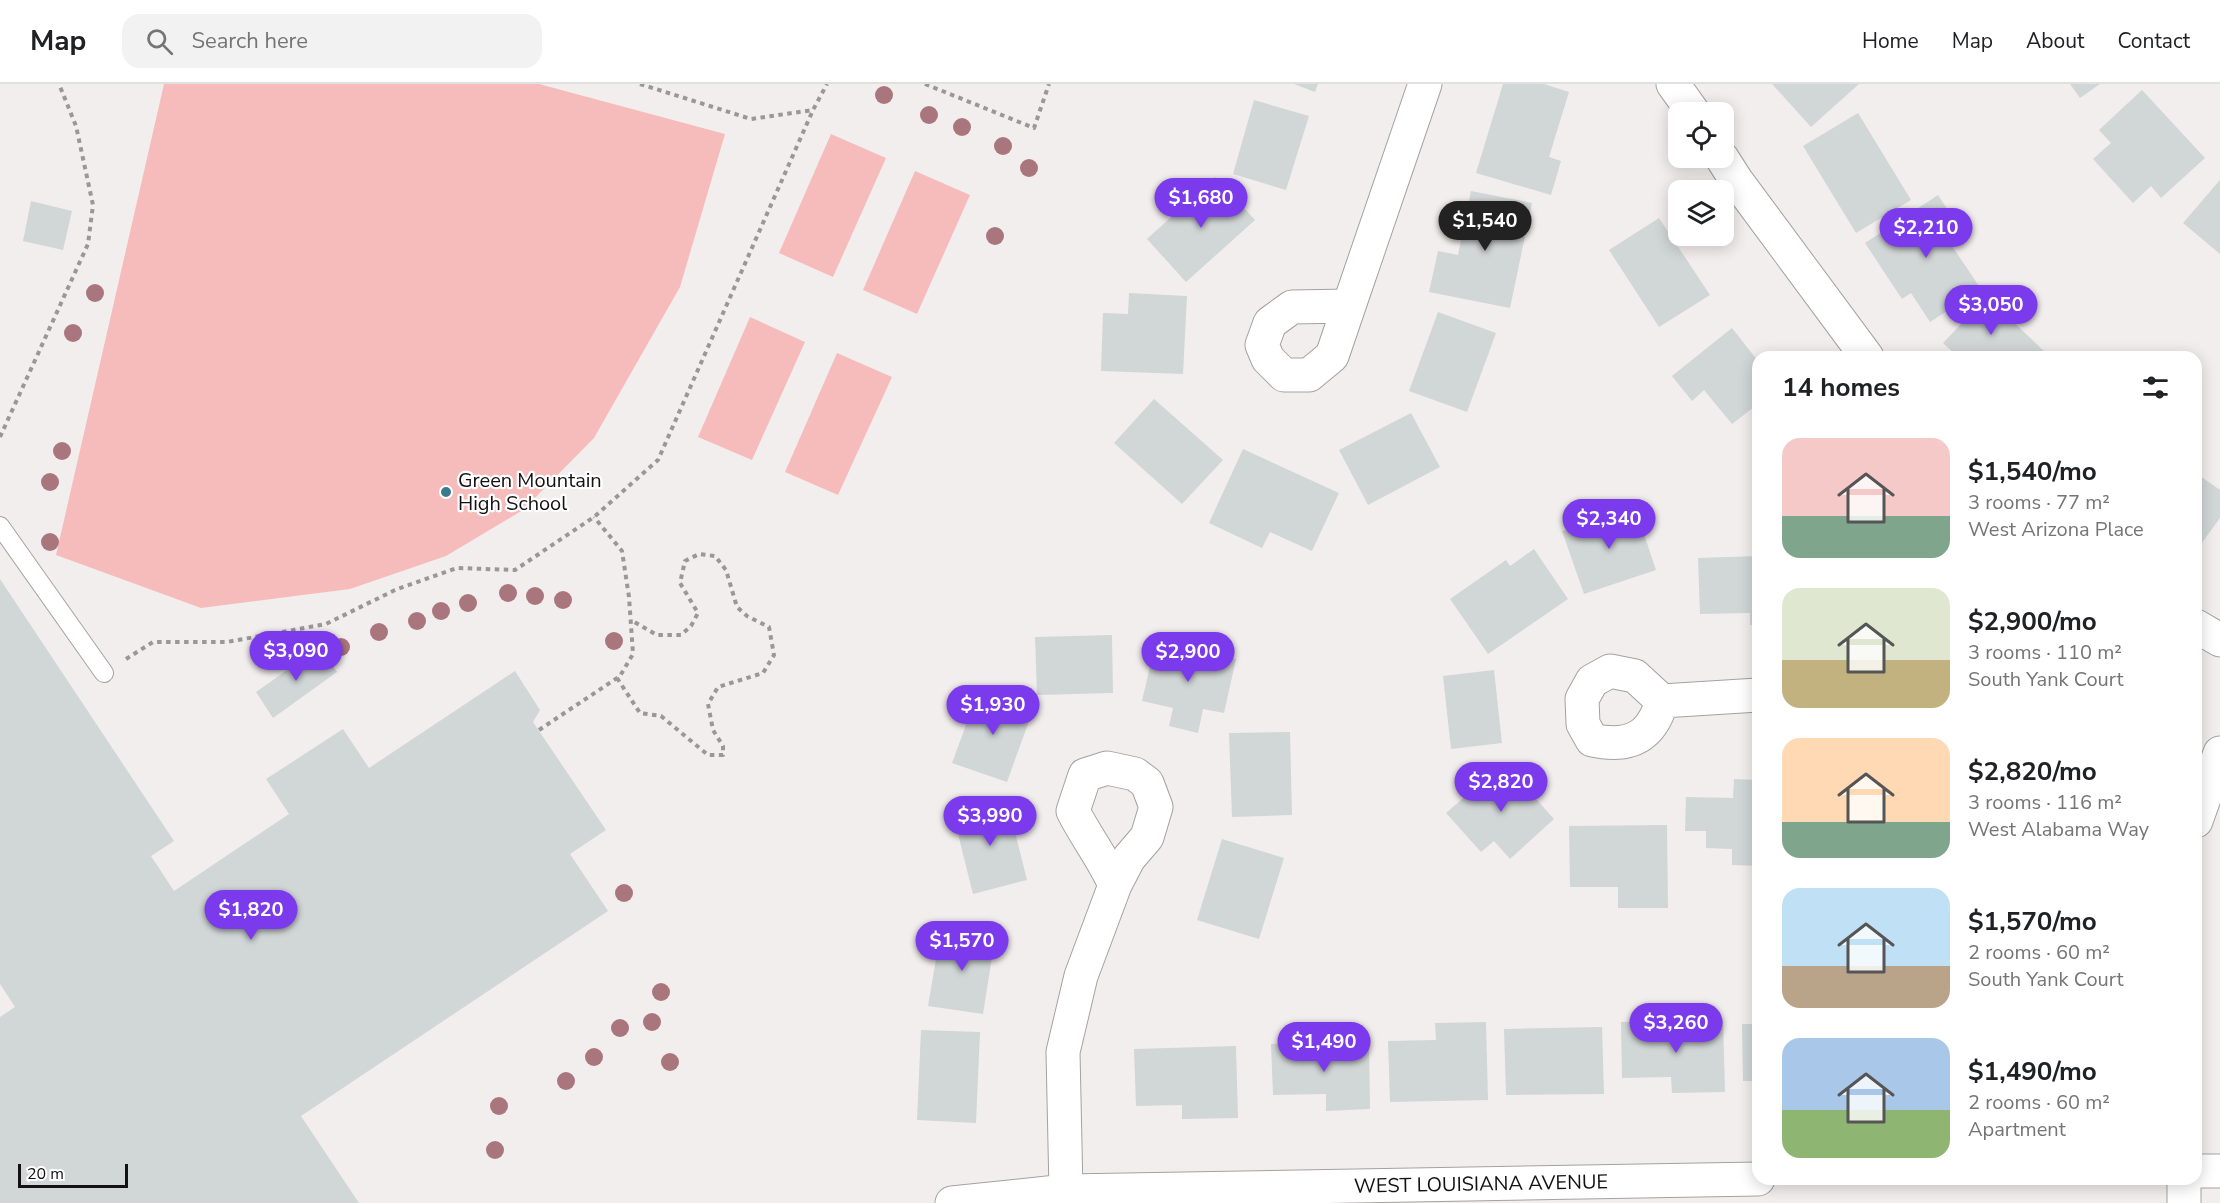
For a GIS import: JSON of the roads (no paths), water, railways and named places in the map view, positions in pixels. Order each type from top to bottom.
[{"type":"street","points":[[1349,306],[1425,84]]},
{"type":"street","points":[[1673,84],[1686,102]]},
{"type":"street","points":[[1728,168],[1863,351]]},
{"type":"street","points":[[2202,630],[2220,640]]},
{"type":"street","points":[[1662,701],[1752,694]]},
{"type":"street","points":[[2202,804],[2220,753]]},
{"type":"street","points":[[1066,1191],[1063,1052],[1081,976],[1115,885]]},
{"type":"street","points":[[2202,1171],[2220,1171]]},
{"type":"street","name":"WEST LOUISIANA AVENUE","points":[[952,1203],[1066,1191],[1752,1179]]},
{"type":"street","points":[[2184,1185],[2184,1203]]},
{"type":"lane","points":[[0,526],[104,673]]},
{"type":"place","name":"Green Mountain High School","points":[[446,492]]}]
